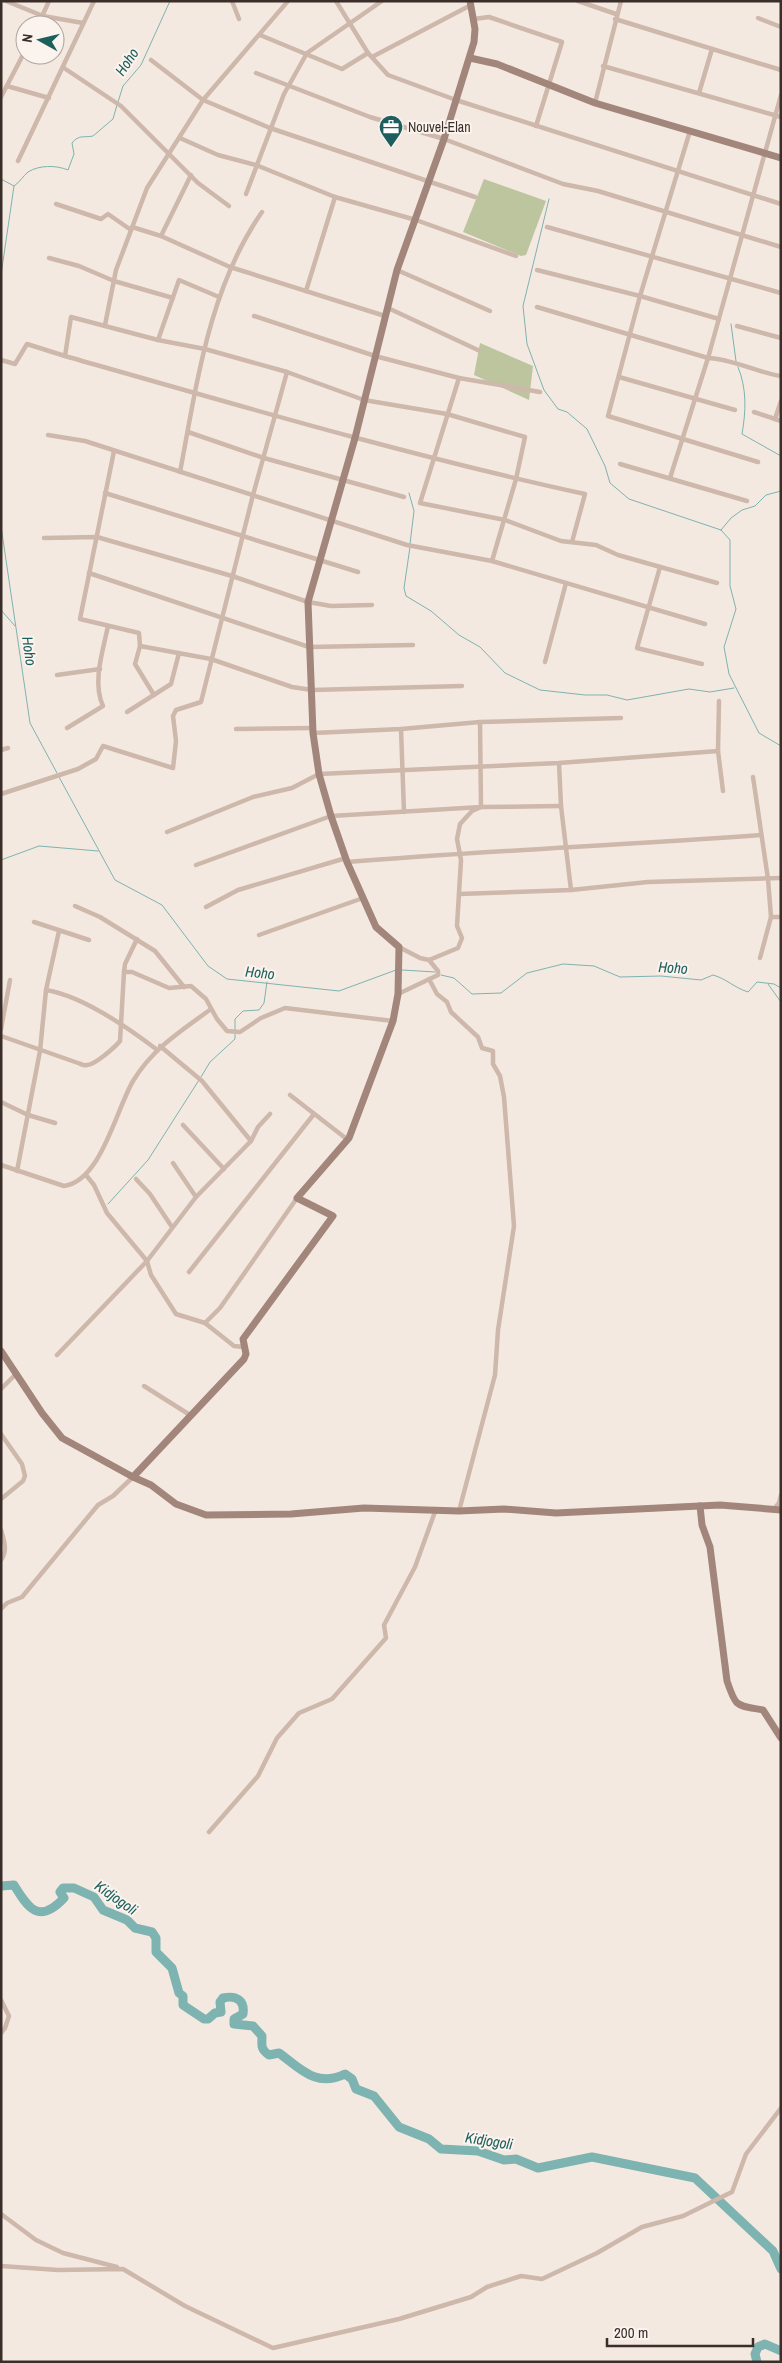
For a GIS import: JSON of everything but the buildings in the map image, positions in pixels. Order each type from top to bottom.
[{"type":"street","points":[[6,1],[41,15]]},
{"type":"street","points":[[43,15],[49,1]]},
{"type":"street","points":[[18,162],[94,1]]},
{"type":"street","points":[[232,1],[239,19]]},
{"type":"street","points":[[105,325],[114,281],[148,188],[203,100],[288,1]]},
{"type":"street","points":[[336,1],[370,56],[388,75],[456,100],[781,204]]},
{"type":"street","points":[[246,194],[270,128],[289,86],[307,53],[382,1]]},
{"type":"street","points":[[578,1],[712,49],[781,70]]},
{"type":"street","points":[[595,103],[621,1]]},
{"type":"street","points":[[260,35],[342,69],[470,3],[474,19],[474,42],[470,58],[444,139],[397,270],[355,438],[308,602],[313,730],[319,774],[330,816],[346,860],[376,927],[399,947],[420,958],[429,960],[458,948],[462,938],[457,926],[459,894],[457,839],[460,824],[472,811],[481,807]]},
{"type":"street","points":[[474,19],[489,17],[562,42],[536,126]]},
{"type":"street","points":[[758,18],[781,27]]},
{"type":"street","points":[[65,20],[83,23]]},
{"type":"street","points":[[699,93],[712,49]]},
{"type":"street","points":[[470,58],[497,64],[595,103],[781,158]]},
{"type":"street","points":[[151,60],[203,100],[270,128],[474,197]]},
{"type":"street","points":[[1,97],[18,65]]},
{"type":"street","points":[[603,66],[781,117]]},
{"type":"street","points":[[64,68],[121,106],[191,175],[229,206]]},
{"type":"street","points":[[256,73],[370,117],[444,139],[564,184],[598,191],[781,247]]},
{"type":"street","points":[[7,86],[49,98]]},
{"type":"street","points":[[670,478],[708,358],[781,95]]},
{"type":"street","points":[[690,131],[640,296],[608,416],[681,440],[758,462]]},
{"type":"street","points":[[180,138],[218,155],[256,165],[335,197],[416,220],[516,256]]},
{"type":"street","points":[[161,236],[191,175]]},
{"type":"street","points":[[306,291],[335,197]]},
{"type":"street","points":[[56,204],[101,219],[108,214],[132,229],[161,236],[230,267],[385,316]]},
{"type":"street","points":[[180,472],[205,349],[219,297],[230,267],[248,233],[262,212]]},
{"type":"street","points":[[548,227],[781,294]]},
{"type":"street","points":[[49,258],[79,266],[114,281],[173,298]]},
{"type":"street","points":[[397,270],[490,311]]},
{"type":"street","points":[[537,270],[640,296],[719,319]]},
{"type":"street","points":[[158,340],[179,280],[219,297]]},
{"type":"street","points":[[536,306],[708,358],[724,359],[763,373],[781,376]]},
{"type":"street","points":[[388,308],[480,351]]},
{"type":"street","points":[[254,316],[376,356],[459,378],[540,392]]},
{"type":"street","points":[[64,356],[71,317],[158,340],[205,349],[287,372],[364,400],[448,414],[525,437],[516,479],[492,561]]},
{"type":"street","points":[[738,326],[781,338]]},
{"type":"street","points":[[1,360],[16,364],[27,344],[196,394],[355,438],[516,479],[585,494],[572,542]]},
{"type":"street","points":[[1,794],[78,769],[96,759],[103,746],[172,768],[176,741],[173,716],[176,710],[201,702],[253,495],[287,372]]},
{"type":"street","points":[[459,378],[420,503],[505,520],[561,541],[596,546],[618,555],[717,583]]},
{"type":"street","points":[[619,378],[735,410]]},
{"type":"street","points":[[775,419],[781,401]]},
{"type":"street","points":[[754,412],[781,421]]},
{"type":"street","points":[[188,432],[264,458],[404,496]]},
{"type":"street","points":[[48,434],[85,442],[253,495],[330,522],[410,546],[492,561],[705,624]]},
{"type":"street","points":[[114,451],[80,619],[139,634],[140,646],[135,664],[154,695]]},
{"type":"street","points":[[620,464],[747,501]]},
{"type":"street","points":[[105,493],[358,572]]},
{"type":"street","points":[[44,538],[97,538],[232,576],[308,602],[331,606],[372,605]]},
{"type":"street","points":[[660,567],[637,648],[702,664]]},
{"type":"street","points":[[89,573],[309,647],[413,645]]},
{"type":"street","points":[[545,662],[566,583]]},
{"type":"street","points":[[67,728],[103,706],[99,696],[100,669],[108,626]]},
{"type":"street","points":[[140,646],[211,658],[292,687],[312,690],[462,686]]},
{"type":"street","points":[[127,712],[171,684],[179,653]]},
{"type":"street","points":[[57,675],[100,669]]},
{"type":"street","points":[[719,701],[718,751],[722,791]]},
{"type":"street","points":[[236,729],[401,729],[480,722],[621,718]]},
{"type":"street","points":[[480,722],[479,766],[481,807]]},
{"type":"street","points":[[401,729],[404,812]]},
{"type":"street","points":[[1,750],[8,748]]},
{"type":"street","points":[[167,832],[254,797],[292,788],[319,774],[559,763],[718,751]]},
{"type":"street","points":[[559,763],[561,806],[571,890]]},
{"type":"street","points":[[753,778],[768,879],[771,917],[760,958]]},
{"type":"street","points":[[196,865],[330,816],[481,807],[561,806]]},
{"type":"street","points":[[206,907],[238,890],[346,860],[567,847],[583,848],[762,835]]},
{"type":"street","points":[[459,894],[571,890],[648,882],[781,878]]},
{"type":"street","points":[[259,935],[363,898]]},
{"type":"street","points":[[75,906],[100,917],[155,951],[184,987]]},
{"type":"street","points":[[771,917],[781,917]]},
{"type":"street","points":[[34,922],[89,940]]},
{"type":"street","points":[[17,1171],[40,1051],[46,990],[59,931]]},
{"type":"street","points":[[1,1036],[40,1051],[87,1065],[115,1047],[120,1041],[125,964],[137,939]]},
{"type":"street","points":[[205,1323],[220,1308],[297,1198],[348,1140],[392,1021],[398,994],[399,947]]},
{"type":"street","points":[[398,994],[430,979],[438,973],[429,960]]},
{"type":"street","points":[[124,972],[132,972],[169,988],[191,986],[206,999],[217,1020],[227,1031],[240,1032],[261,1018],[285,1008],[392,1021]]},
{"type":"street","points":[[430,979],[437,994],[447,1002],[451,1012],[478,1037],[482,1048],[494,1051],[494,1064],[500,1076],[504,1097],[514,1226],[498,1330],[494,1375],[459,1511]]},
{"type":"street","points":[[1,1029],[10,980]]},
{"type":"street","points":[[46,990],[58,992],[122,1023],[158,1047],[202,1081],[251,1140]]},
{"type":"street","points":[[1,1165],[64,1186],[73,1185],[86,1175],[112,1128],[132,1082],[158,1047],[211,1009]]},
{"type":"street","points":[[290,1095],[348,1140]]},
{"type":"street","points":[[1,1102],[28,1115],[55,1123]]},
{"type":"street","points":[[57,1355],[147,1261],[196,1197],[251,1140],[258,1126],[270,1114]]},
{"type":"street","points":[[189,1272],[314,1114]]},
{"type":"street","points":[[182,1124],[224,1169]]},
{"type":"street","points":[[173,1163],[196,1197]]},
{"type":"street","points":[[86,1175],[94,1185],[107,1213],[147,1261],[151,1276],[176,1314],[205,1323],[234,1346],[244,1347]]},
{"type":"street","points":[[136,1179],[150,1194],[172,1227]]},
{"type":"street","points":[[1,1609],[6,1603],[22,1597],[98,1505],[113,1496],[133,1477],[244,1359],[246,1354],[243,1339],[333,1216],[297,1198]]},
{"type":"street","points":[[1,1351],[42,1413],[62,1438],[151,1485],[176,1504],[206,1515],[291,1514],[364,1508],[459,1511],[504,1508],[556,1513],[617,1508],[640,1510],[674,1506],[720,1505],[777,1510],[781,1495]]},
{"type":"street","points":[[1,1389],[17,1373]]},
{"type":"street","points":[[144,1386],[190,1415]]},
{"type":"street","points":[[1,1434],[22,1464],[25,1476],[23,1481],[1,1499]]},
{"type":"street","points":[[700,1506],[702,1525],[710,1547],[726,1681],[734,1701],[739,1706],[763,1710],[781,1738]]},
{"type":"street","points":[[209,1832],[258,1776],[277,1738],[299,1714],[332,1699],[386,1638],[384,1625],[415,1567],[436,1510]]},
{"type":"street","points":[[1,1530],[5,1550],[1,1560]]},
{"type":"street","points":[[1,1598],[6,1603]]},
{"type":"street","points":[[1,2000],[9,2016],[1,2033]]},
{"type":"street","points":[[1,2214],[36,2240],[63,2253],[123,2269],[185,2306],[273,2348],[346,2332],[471,2297],[487,2287],[521,2276],[542,2279],[597,2253],[642,2227],[683,2216],[732,2192],[746,2154],[781,2108]]},
{"type":"street","points":[[1,2266],[58,2270],[123,2269]]},
{"type":"green space","points":[[484,179],[546,201],[526,255],[521,256],[463,232]]},
{"type":"green space","points":[[480,343],[533,366],[529,400],[474,375]]},
{"type":"waterway","name":"Hoho","points":[[118,102],[123,86],[141,65],[170,1]]},
{"type":"waterway","name":"Hoho","points":[[1,275],[14,186],[28,172],[37,168],[53,167],[68,170],[74,154],[72,143],[79,137],[93,136],[113,119],[117,105]]},
{"type":"waterway","points":[[1,179],[14,186]]},
{"type":"waterway","points":[[549,199],[523,306],[527,344],[544,390],[558,409],[567,412],[587,429],[605,466],[610,483],[629,499],[721,530],[730,540],[730,586],[736,609],[724,647],[729,674],[759,733],[781,746]]},
{"type":"waterway","points":[[731,324],[736,361]]},
{"type":"waterway","points":[[738,367],[745,400],[742,434],[781,456],[781,460]]},
{"type":"waterway","points":[[781,465],[781,473]]},
{"type":"waterway","points":[[721,530],[731,518],[742,510],[755,506],[766,495],[781,491]]},
{"type":"waterway","points":[[409,493],[414,511],[410,544]]},
{"type":"waterway","name":"Hoho","points":[[1,526],[30,723],[57,773]]},
{"type":"waterway","points":[[410,547],[404,588],[406,596],[431,611],[459,635],[480,647],[505,673],[540,690],[585,695],[607,695],[627,700],[689,689],[710,692],[734,688]]},
{"type":"waterway","points":[[1,610],[15,626]]},
{"type":"waterway","name":"Hoho","points":[[59,777],[115,880],[162,905],[208,966],[227,979],[339,991],[396,970]]},
{"type":"waterway","points":[[1,860],[39,846],[98,851]]},
{"type":"waterway","name":"Hoho","points":[[441,975],[454,978],[472,994],[501,993],[527,973],[563,964],[594,966],[620,977],[661,976],[701,980],[713,975],[748,992],[757,982],[774,984],[781,988]]},
{"type":"waterway","name":"Hoho","points":[[402,970],[435,972]]},
{"type":"waterway","points":[[235,1030],[235,1019],[243,1011],[259,1010],[264,1003],[267,982]]},
{"type":"waterway","name":"Hoho","points":[[768,984],[781,1002]]},
{"type":"waterway","points":[[201,1077],[210,1062],[235,1039],[235,1034]]},
{"type":"waterway","points":[[108,1204],[148,1160],[199,1080]]},
{"type":"waterway","name":"Kidjogoli","points":[[1,1886],[14,1885],[24,1901],[35,1910],[41,1912],[48,1911],[64,1898],[60,1892],[63,1888],[74,1888],[94,1897],[103,1910],[127,1920],[135,1928],[152,1932],[156,1938],[156,1952],[172,1968],[179,1993],[183,1996],[183,2005],[204,2019],[208,2019],[215,2013],[221,2012],[220,2002],[223,1998],[236,1998],[243,2005],[243,2014],[234,2019],[234,2024],[253,2026],[262,2036],[263,2049],[266,2053],[269,2055],[279,2053],[309,2075],[317,2078],[335,2078],[345,2074],[352,2079],[356,2089],[374,2096],[399,2127],[429,2139],[441,2149],[478,2151],[504,2160],[516,2159],[538,2168],[592,2157],[695,2178],[773,2251],[781,2269]]},
{"type":"waterway","name":"Kidjogoli","points":[[757,2362],[755,2354],[758,2347],[765,2344],[781,2351]]},
{"type":"place","name":"Nouvel-Elan","points":[[391,148]]}]
